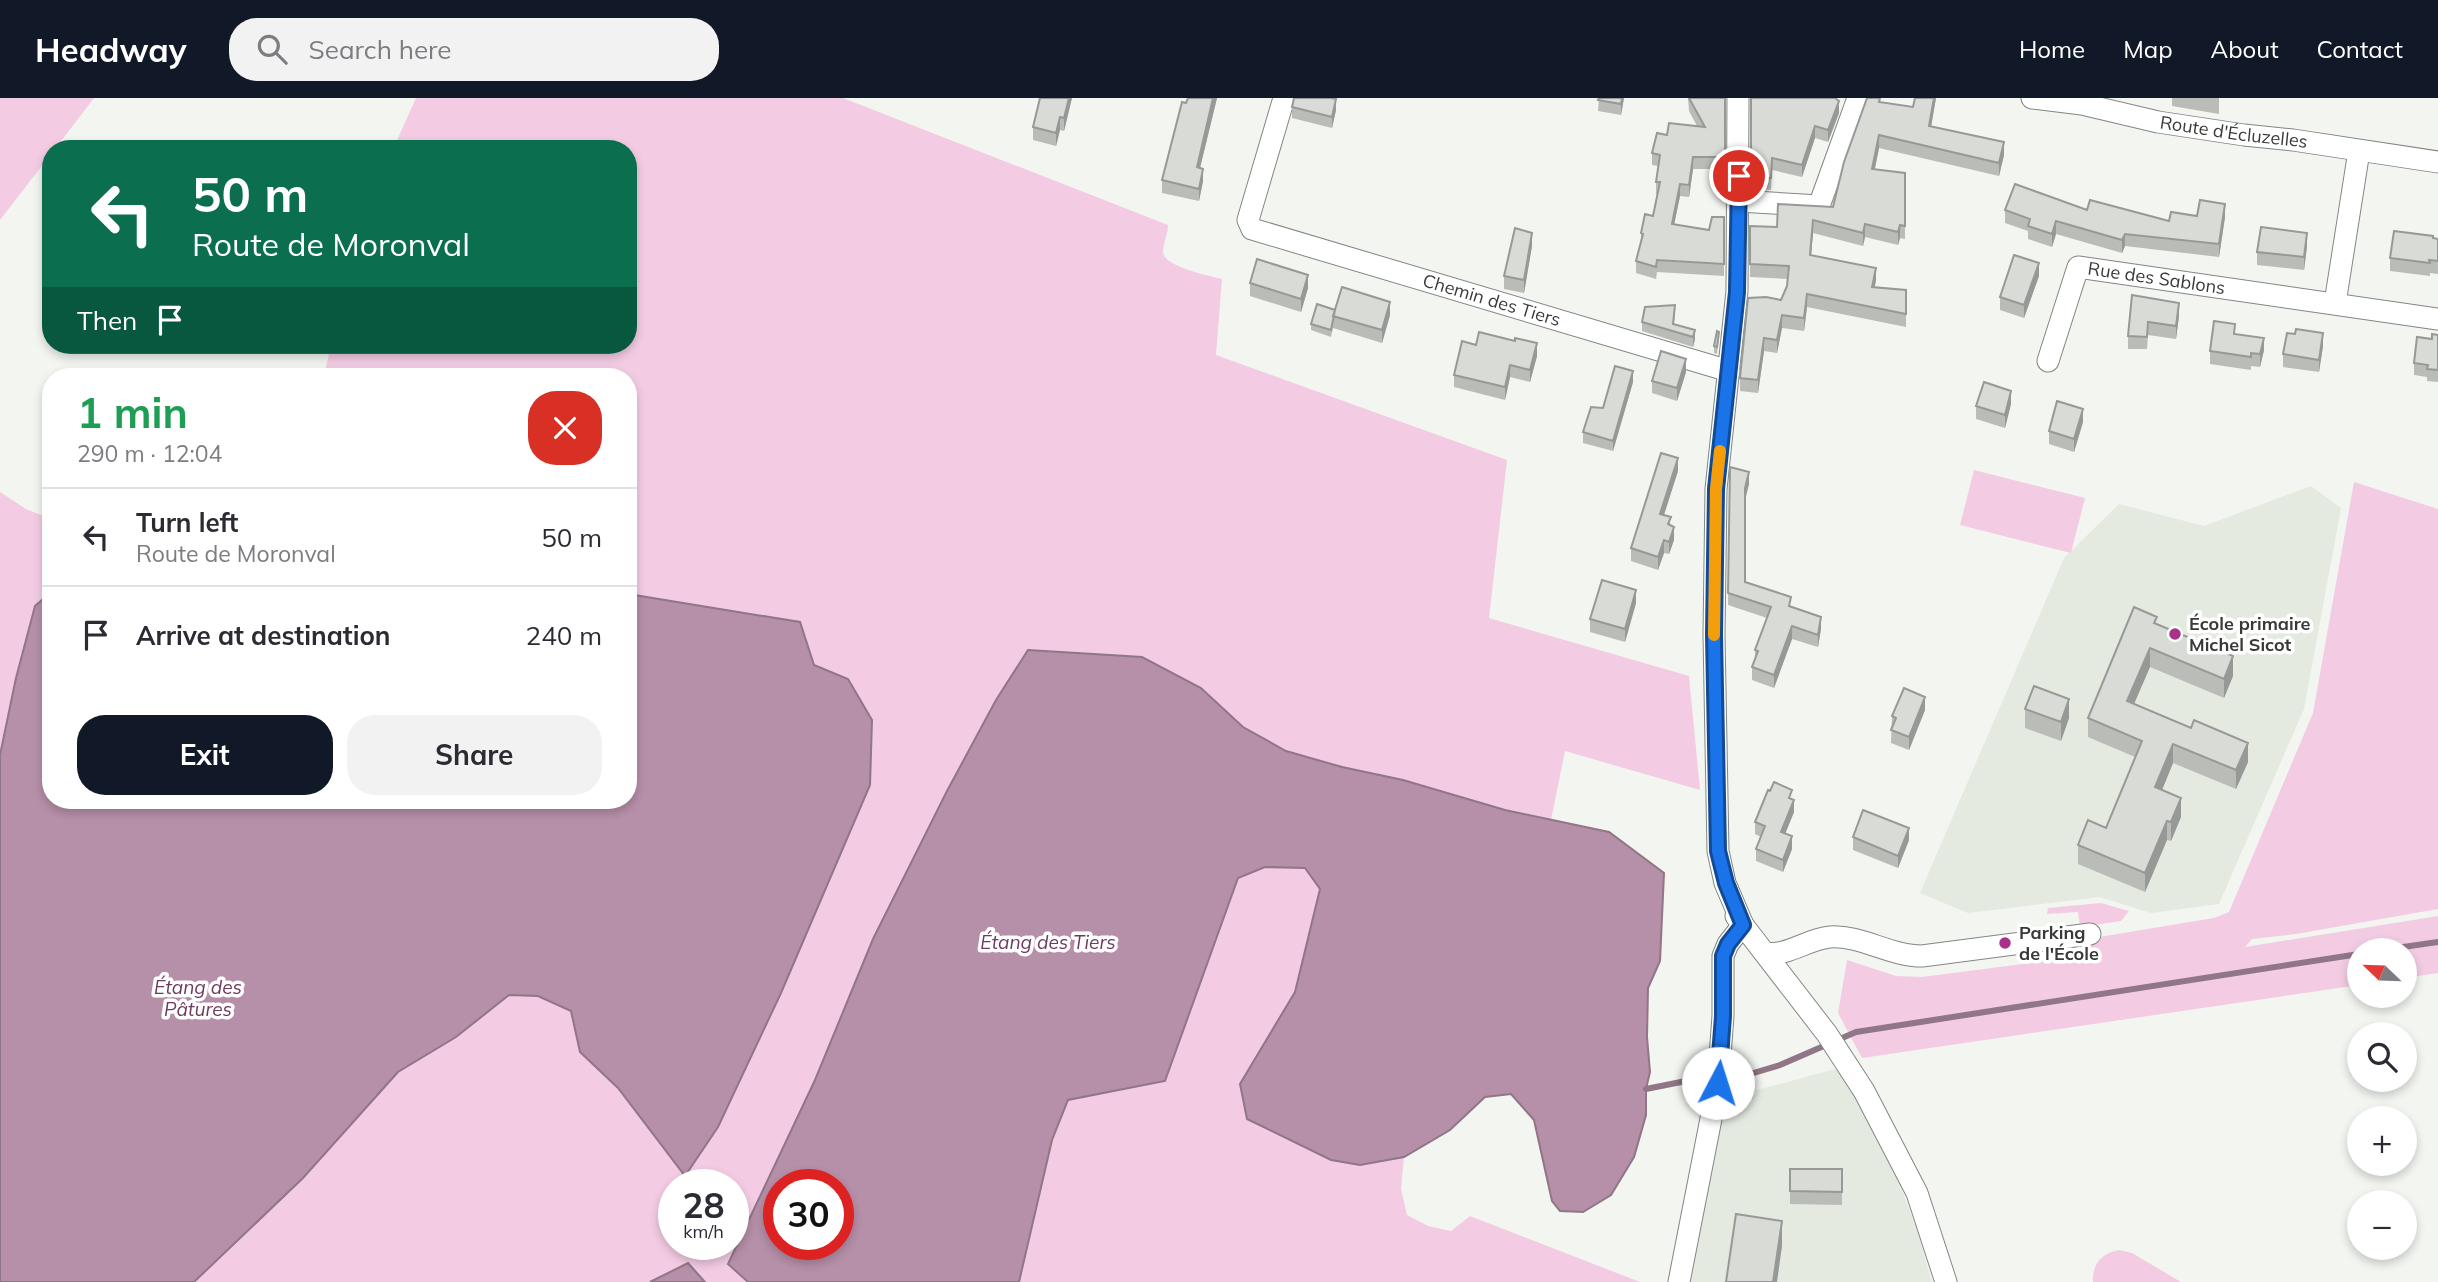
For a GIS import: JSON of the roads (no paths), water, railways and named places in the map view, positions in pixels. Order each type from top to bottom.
[{"type":"street","name":"Chemin des Tiers","points":[[1284,98],[1248,220],[1252,229],[1729,371]]},
{"type":"street","points":[[1738,98],[1737,292],[1716,489],[1714,635],[1703,784],[1705,846],[1719,888],[1743,925],[1832,1042],[1864,1091],[1917,1193],[1946,1282]]},
{"type":"street","points":[[1739,201],[1819,206],[1857,98]]},
{"type":"street","name":"Route d'Écluzelles","points":[[2032,98],[2082,104],[2158,122],[2438,162]]},
{"type":"street","points":[[2335,303],[2359,150]]},
{"type":"street","name":"Rue des Sablons","points":[[2048,361],[2078,267],[2438,318]]},
{"type":"street","points":[[1679,1282],[1719,1075],[1723,956],[1728,944],[1743,925]]},
{"type":"street","points":[[1765,953],[1780,953],[1828,937],[1850,939],[1902,954],[1922,956],[2090,934]]},
{"type":"water","name":"Étang des Pâtures","points":[[637,595],[800,622],[814,665],[848,679],[872,720],[870,785],[781,993],[718,1127],[690,1169],[680,1169],[618,1088],[580,1052],[571,1011],[538,996],[509,995],[456,1037],[398,1072],[303,1178],[194,1282],[0,1282],[0,755],[35,606],[42,600],[42,809],[637,809]]},
{"type":"water","name":"Étang des Tiers","points":[[1028,650],[1142,657],[1201,688],[1243,727],[1286,751],[1403,780],[1505,810],[1609,832],[1664,873],[1660,961],[1648,988],[1647,1037],[1650,1072],[1646,1089],[1646,1115],[1634,1157],[1611,1195],[1583,1212],[1560,1211],[1552,1201],[1534,1120],[1511,1094],[1485,1097],[1450,1130],[1404,1157],[1360,1165],[1331,1160],[1247,1119],[1240,1084],[1295,992],[1320,889],[1305,868],[1265,867],[1238,878],[1165,1081],[1068,1100],[1052,1140],[1019,1282],[748,1282],[728,1264],[730,1260],[749,1260],[749,1220],[763,1190],[763,1260],[854,1260],[854,1169],[773,1169],[815,1080],[873,939],[996,700]]},
{"type":"water","points":[[688,1263],[705,1282],[650,1282]]},
{"type":"waterway","points":[[2417,945],[2438,942]]},
{"type":"waterway","points":[[1646,1089],[1691,1080],[1740,1077],[1780,1065],[1856,1032],[2347,956]]},
{"type":"place","name":"École primaire Michel Sicot","points":[[2175,634]]},
{"type":"place","name":"Parking de l'École","points":[[2005,943]]}]
